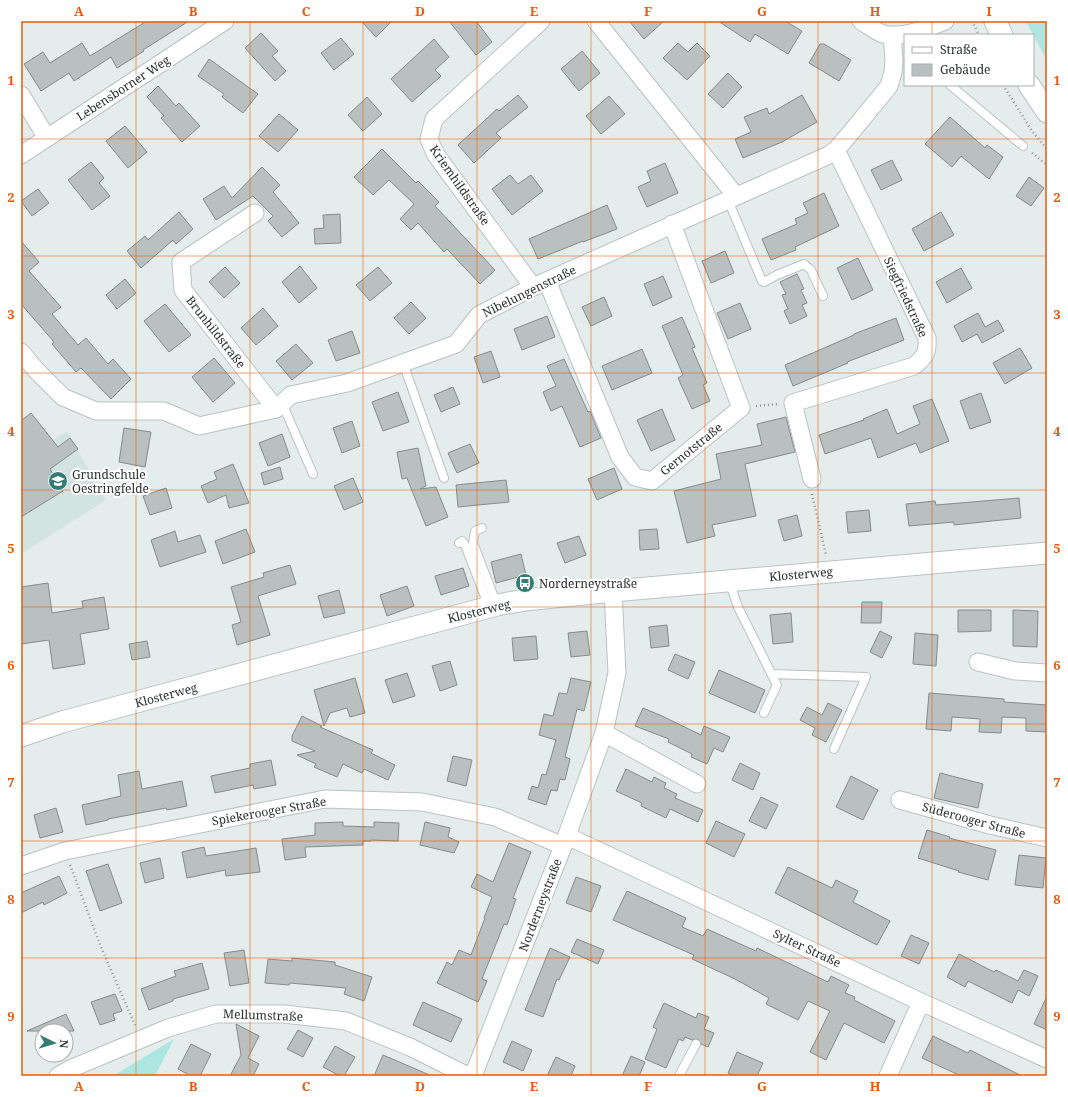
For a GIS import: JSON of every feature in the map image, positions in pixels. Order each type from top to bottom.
[{"type":"street","name":"Lebensborner Weg","points":[[21,155],[225,21]]},
{"type":"street","name":"Kriemhildstraße","points":[[540,284],[436,155],[429,139],[434,119],[541,21]]},
{"type":"street","points":[[596,21],[732,198]]},
{"type":"street","points":[[861,21],[883,34],[897,34],[920,30],[945,21]]},
{"type":"street","points":[[897,34],[919,21]]},
{"type":"street","points":[[995,21],[1002,34]]},
{"type":"street","name":"Nibelungenstraße","points":[[21,352],[36,370],[63,397],[96,411],[164,411],[199,426],[279,406],[291,395],[347,383],[456,344],[479,315],[540,284],[829,155],[836,150],[889,86],[893,72],[900,61],[897,34]]},
{"type":"street","points":[[1030,86],[1047,112]]},
{"type":"street","points":[[21,95],[47,138]]},
{"type":"street","name":"Siegfriedstraße","points":[[793,403],[914,366],[923,358],[928,348],[927,338],[836,150]]},
{"type":"street","name":"Brunhildstraße","points":[[255,213],[181,262],[183,290],[279,406]]},
{"type":"street","points":[[672,224],[741,408]]},
{"type":"street","name":"Gernotstraße","points":[[540,284],[620,457],[635,478],[652,481],[741,408]]},
{"type":"street","points":[[793,403],[812,479]]},
{"type":"street","name":"Klosterweg","points":[[21,736],[62,722],[493,606],[525,600],[613,590],[1047,553]]},
{"type":"street","name":"Norderneystraße","points":[[473,1076],[565,841],[604,733],[617,673],[613,590]]},
{"type":"street","points":[[978,662],[1015,671],[1047,673]]},
{"type":"street","points":[[604,733],[697,784]]},
{"type":"street","name":"Spiekerooger Straße","points":[[21,866],[65,851],[325,799],[422,802],[495,817],[565,841]]},
{"type":"street","name":"Süderooger Straße","points":[[900,800],[990,825],[1047,838]]},
{"type":"street","name":"Sylter Straße","points":[[565,841],[1047,1059]]},
{"type":"street","points":[[888,1076],[922,1002]]},
{"type":"street","name":"Mellumstraße","points":[[58,1076],[70,1069],[168,1028],[216,1014],[284,1014],[346,1021],[410,1047],[468,1076]]},
{"type":"lane","points":[[951,86],[1022,146]]},
{"type":"lane","points":[[732,198],[762,281],[764,282],[804,264],[811,270],[824,296]]},
{"type":"lane","points":[[403,363],[444,478]]},
{"type":"lane","points":[[279,406],[313,474]]},
{"type":"lane","points":[[482,528],[475,531],[473,543],[493,606]]},
{"type":"lane","points":[[459,543],[462,541],[465,544],[493,606]]},
{"type":"lane","points":[[728,580],[738,607],[777,685],[764,713]]},
{"type":"lane","points":[[772,674],[866,677],[834,749]]},
{"type":"lane","points":[[678,1076],[696,1044]]},
{"type":"path","points":[[972,21],[978,34]]},
{"type":"path","points":[[1004,86],[1032,131],[1047,149]]},
{"type":"path","points":[[1022,146],[1047,165]]},
{"type":"path","points":[[741,408],[793,403]]},
{"type":"path","points":[[812,479],[812,496],[829,571]]},
{"type":"path","points":[[65,851],[101,947],[140,1039]]},
{"type":"shaded area","points":[[1026,21],[1047,21],[1047,61],[1034,34]]},
{"type":"shaded area","name":"Grundschule Oestringfelde","points":[[67,431],[106,500],[21,554],[21,461]]},
{"type":"shaded area","points":[[174,1039],[155,1076],[113,1076]]},
{"type":"building","points":[[147,21],[189,21],[117,68],[111,57],[74,81],[69,73],[41,91],[24,64],[43,52],[50,63],[82,43],[90,56]]},
{"type":"building","points":[[361,21],[392,21],[376,37]]},
{"type":"building","points":[[449,21],[476,21],[492,42],[476,55]]},
{"type":"building","points":[[629,21],[664,21],[644,39]]},
{"type":"building","points":[[718,21],[785,21],[802,31],[788,54],[755,34],[750,42]]},
{"type":"building","points":[[261,33],[278,51],[272,56],[286,71],[275,81],[245,48]]},
{"type":"building","points":[[341,38],[354,54],[334,70],[321,53]]},
{"type":"building","points":[[434,39],[449,57],[435,70],[441,76],[412,102],[391,79]]},
{"type":"building","points":[[678,43],[688,52],[697,43],[710,56],[687,80],[663,58]]},
{"type":"building","points":[[820,44],[824,44],[851,60],[839,81],[809,63]]},
{"type":"building","points":[[582,51],[600,73],[579,91],[561,69]]},
{"type":"building","points":[[209,59],[258,94],[243,113],[222,97],[224,94],[198,76]]},
{"type":"building","points":[[728,73],[742,87],[723,108],[708,94]]},
{"type":"building","points":[[158,86],[176,106],[179,103],[200,126],[182,142],[161,118],[164,116],[147,97]]},
{"type":"building","points":[[518,95],[528,107],[496,133],[501,138],[474,163],[458,145],[497,109],[499,111]]},
{"type":"building","points":[[802,95],[817,122],[782,142],[743,158],[735,139],[751,132],[744,117],[767,108],[769,114]]},
{"type":"building","points":[[609,96],[625,114],[601,134],[586,116]]},
{"type":"building","points":[[367,97],[382,114],[363,131],[348,115]]},
{"type":"building","points":[[279,114],[298,130],[278,152],[259,136]]},
{"type":"building","points":[[950,117],[985,148],[987,145],[1003,157],[989,179],[961,156],[952,167],[925,144]]},
{"type":"building","points":[[125,126],[147,152],[128,168],[106,141]]},
{"type":"building","points":[[382,149],[416,183],[418,181],[439,202],[435,206],[495,270],[480,284],[447,249],[444,252],[418,223],[411,230],[400,219],[414,204],[389,180],[373,195],[354,177]]},
{"type":"building","points":[[892,160],[902,180],[881,190],[871,170]]},
{"type":"building","points":[[91,162],[104,178],[99,183],[110,196],[92,210],[68,180]]},
{"type":"building","points":[[665,163],[678,193],[647,207],[638,187],[651,181],[647,171]]},
{"type":"building","points":[[262,167],[280,185],[273,192],[299,223],[282,237],[268,221],[273,216],[253,196],[216,220],[203,199],[224,186],[232,198]]},
{"type":"building","points":[[510,175],[518,184],[531,175],[543,191],[512,215],[492,189]]},
{"type":"building","points":[[1029,177],[1044,188],[1031,206],[1016,196]]},
{"type":"building","points":[[38,189],[49,203],[32,216],[21,201]]},
{"type":"building","points":[[824,193],[839,226],[795,247],[796,250],[771,260],[762,239],[797,224],[795,219],[808,213],[803,203]]},
{"type":"building","points":[[607,205],[617,229],[538,259],[529,239]]},
{"type":"building","points":[[179,212],[193,229],[176,244],[173,240],[141,268],[127,251],[145,236],[148,240]]},
{"type":"building","points":[[941,212],[954,235],[924,251],[912,229]]},
{"type":"building","points":[[340,214],[341,243],[315,244],[314,229],[324,228],[323,215]]},
{"type":"building","points":[[21,241],[39,262],[29,271],[61,307],[52,314],[78,345],[86,338],[108,364],[113,359],[131,379],[111,399],[81,368],[76,372],[52,344],[54,342],[21,304]]},
{"type":"building","points":[[725,251],[734,273],[711,283],[702,261]]},
{"type":"building","points":[[858,258],[873,290],[852,300],[837,268]]},
{"type":"building","points":[[300,266],[317,288],[299,303],[282,282]]},
{"type":"building","points":[[225,267],[240,283],[224,298],[209,282]]},
{"type":"building","points":[[378,267],[392,283],[370,301],[356,285]]},
{"type":"building","points":[[961,268],[972,288],[947,303],[936,282]]},
{"type":"building","points":[[797,274],[804,289],[801,290],[807,303],[802,305],[807,316],[790,324],[784,311],[788,309],[782,295],[786,294],[780,282]]},
{"type":"building","points":[[663,276],[672,297],[653,306],[644,284]]},
{"type":"building","points":[[125,279],[136,293],[117,309],[106,295]]},
{"type":"building","points":[[604,297],[612,316],[591,326],[582,307]]},
{"type":"building","points":[[411,302],[426,318],[409,334],[394,318]]},
{"type":"building","points":[[740,303],[751,329],[728,339],[717,313]]},
{"type":"building","points":[[165,304],[191,335],[169,352],[144,321]]},
{"type":"building","points":[[263,308],[278,326],[256,345],[241,328]]},
{"type":"building","points":[[978,313],[985,327],[998,320],[1004,331],[982,343],[977,334],[962,342],[954,326]]},
{"type":"building","points":[[547,316],[555,337],[522,350],[514,329]]},
{"type":"building","points":[[682,317],[695,347],[692,348],[707,383],[703,385],[710,401],[692,409],[678,378],[683,375],[662,326]]},
{"type":"building","points":[[896,318],[904,340],[847,362],[848,363],[793,386],[785,365],[854,334]]},
{"type":"building","points":[[352,331],[360,353],[336,361],[328,340]]},
{"type":"building","points":[[296,344],[313,363],[292,380],[276,361]]},
{"type":"building","points":[[1020,348],[1032,368],[1005,384],[993,363]]},
{"type":"building","points":[[642,349],[652,373],[612,390],[602,366]]},
{"type":"building","points":[[491,351],[500,377],[483,383],[474,357]]},
{"type":"building","points":[[214,358],[235,383],[213,402],[192,377]]},
{"type":"building","points":[[564,359],[588,412],[590,411],[601,438],[580,447],[562,406],[551,411],[543,392],[556,386],[547,366]]},
{"type":"building","points":[[453,387],[460,404],[441,412],[434,395]]},
{"type":"building","points":[[398,392],[409,422],[383,431],[372,402]]},
{"type":"building","points":[[981,393],[991,422],[970,429],[960,401]]},
{"type":"building","points":[[932,399],[949,441],[920,453],[916,443],[878,458],[871,438],[825,454],[819,435],[864,420],[863,419],[887,409],[897,434],[920,424],[913,406]]},
{"type":"building","points":[[662,409],[675,440],[651,451],[637,420]]},
{"type":"building","points":[[31,413],[58,447],[70,438],[78,449],[50,469],[63,491],[21,517],[21,421]]},
{"type":"building","points":[[786,417],[795,452],[745,464],[756,516],[712,525],[715,536],[687,543],[674,491],[721,479],[716,454],[762,445],[757,424]]},
{"type":"building","points":[[352,421],[360,446],[342,453],[333,428]]},
{"type":"building","points":[[124,428],[151,432],[145,467],[119,462]]},
{"type":"building","points":[[282,434],[290,457],[268,466],[259,443]]},
{"type":"building","points":[[470,444],[479,463],[457,473],[448,453]]},
{"type":"building","points":[[418,448],[426,486],[420,489],[436,487],[448,517],[426,526],[407,478],[402,479],[397,452]]},
{"type":"building","points":[[233,464],[249,503],[229,508],[226,495],[208,503],[201,486],[217,479],[214,472]]},
{"type":"building","points":[[280,467],[283,479],[264,485],[261,473]]},
{"type":"building","points":[[614,468],[622,489],[597,500],[588,479]]},
{"type":"building","points":[[353,478],[363,502],[344,510],[334,486]]},
{"type":"building","points":[[506,480],[509,502],[458,507],[456,485]]},
{"type":"building","points":[[166,488],[172,508],[150,515],[143,496]]},
{"type":"building","points":[[1019,498],[1021,518],[954,525],[954,522],[909,526],[906,504],[935,501],[936,505]]},
{"type":"building","points":[[869,510],[871,531],[848,533],[846,512]]},
{"type":"building","points":[[797,515],[802,536],[784,541],[778,520]]},
{"type":"building","points":[[246,529],[255,552],[223,564],[215,541]]},
{"type":"building","points":[[657,529],[659,549],[640,550],[639,530]]},
{"type":"building","points":[[175,531],[178,542],[200,535],[206,552],[160,567],[151,540]]},
{"type":"building","points":[[579,536],[586,555],[565,563],[557,543]]},
{"type":"building","points":[[521,554],[526,575],[496,583],[491,562]]},
{"type":"building","points":[[290,565],[296,584],[258,596],[270,635],[237,645],[232,625],[241,622],[231,587],[264,577],[263,573]]},
{"type":"building","points":[[463,568],[469,586],[441,595],[435,576]]},
{"type":"building","points":[[48,583],[52,613],[83,608],[82,601],[104,597],[109,629],[80,634],[85,664],[53,669],[49,640],[21,644],[21,587]]},
{"type":"building","points":[[407,586],[414,606],[387,616],[380,595]]},
{"type":"building","points":[[339,590],[345,613],[324,618],[318,596]]},
{"type":"building","points":[[862,602],[882,602],[881,623],[861,623]]},
{"type":"building","points":[[958,610],[991,610],[991,631],[958,632]]},
{"type":"building","points":[[1013,610],[1038,611],[1037,647],[1013,646]]},
{"type":"building","points":[[791,613],[793,642],[773,644],[770,615]]},
{"type":"building","points":[[667,625],[669,646],[651,648],[649,627]]},
{"type":"building","points":[[587,631],[590,655],[571,657],[568,633]]},
{"type":"building","points":[[880,631],[892,637],[882,658],[870,652]]},
{"type":"building","points":[[915,633],[938,635],[936,666],[913,664]]},
{"type":"building","points":[[536,636],[538,659],[514,661],[512,638]]},
{"type":"building","points":[[147,641],[150,657],[132,660],[129,644]]},
{"type":"building","points":[[675,654],[695,662],[688,679],[668,670]]},
{"type":"building","points":[[450,661],[457,685],[440,691],[432,666]]},
{"type":"building","points":[[719,670],[765,690],[755,713],[709,693]]},
{"type":"building","points":[[407,673],[415,696],[393,703],[385,680]]},
{"type":"building","points":[[355,678],[365,713],[350,717],[347,708],[330,713],[324,726],[314,690]]},
{"type":"building","points":[[571,678],[591,682],[584,711],[577,709],[565,757],[570,759],[565,780],[560,779],[557,791],[551,790],[546,805],[528,799],[532,786],[538,788],[542,774],[546,775],[556,740],[539,735],[544,714],[553,716],[559,693],[567,694]]},
{"type":"building","points":[[929,693],[1004,699],[1004,702],[1047,705],[1046,732],[1026,731],[1026,718],[1002,717],[1001,733],[979,732],[980,719],[952,717],[951,731],[926,729]]},
{"type":"building","points":[[828,703],[842,710],[826,742],[812,735],[815,728],[800,720],[807,707],[822,715]]},
{"type":"building","points":[[643,708],[701,735],[704,726],[730,737],[723,752],[714,748],[707,764],[691,757],[692,754],[668,742],[669,739],[635,726]]},
{"type":"building","points":[[302,716],[322,726],[320,727],[373,750],[371,753],[395,765],[388,780],[364,769],[362,773],[343,764],[337,777],[314,767],[316,764],[297,755],[315,751],[292,741],[292,736]]},
{"type":"building","points":[[453,756],[472,760],[466,786],[447,781]]},
{"type":"building","points":[[271,760],[276,785],[254,789],[253,785],[215,793],[211,776],[250,768],[250,764]]},
{"type":"building","points":[[740,763],[760,773],[753,790],[732,780]]},
{"type":"building","points":[[626,769],[652,782],[654,777],[666,783],[664,788],[677,794],[675,798],[703,810],[698,822],[670,809],[666,818],[641,806],[642,803],[616,791]]},
{"type":"building","points":[[139,771],[142,789],[182,781],[187,806],[167,810],[166,808],[108,819],[86,825],[82,805],[121,796],[118,775]]},
{"type":"building","points":[[940,773],[983,784],[978,808],[934,798]]},
{"type":"building","points":[[851,776],[878,790],[863,820],[836,807]]},
{"type":"building","points":[[761,797],[778,805],[766,829],[749,821]]},
{"type":"building","points":[[56,808],[63,832],[40,838],[34,815]]},
{"type":"building","points":[[716,821],[745,834],[734,857],[706,843]]},
{"type":"building","points":[[343,822],[343,826],[374,827],[374,822],[399,823],[398,841],[371,840],[363,841],[363,845],[305,847],[306,857],[285,860],[282,839],[315,835],[315,823]]},
{"type":"building","points":[[425,822],[450,828],[448,837],[459,842],[454,853],[420,845]]},
{"type":"building","points":[[927,830],[950,837],[949,838],[996,850],[988,880],[958,872],[959,871],[918,858]]},
{"type":"building","points":[[509,843],[531,852],[513,898],[516,899],[507,925],[504,924],[482,979],[487,981],[478,1002],[437,983],[447,962],[452,965],[459,950],[471,955],[492,897],[471,887],[477,874],[493,882]]},
{"type":"building","points":[[204,847],[206,856],[256,848],[260,872],[226,876],[225,870],[187,878],[182,852]]},
{"type":"building","points":[[1019,855],[1046,858],[1043,888],[1015,885]]},
{"type":"building","points":[[160,858],[164,878],[145,883],[140,863]]},
{"type":"building","points":[[108,864],[122,903],[100,911],[86,871]]},
{"type":"building","points":[[788,867],[832,888],[836,880],[858,891],[853,902],[890,921],[877,945],[775,893]]},
{"type":"building","points":[[59,876],[67,893],[44,905],[43,902],[21,913],[21,893]]},
{"type":"building","points":[[576,877],[601,886],[591,912],[566,903]]},
{"type":"building","points":[[627,891],[686,918],[682,927],[703,936],[707,929],[756,951],[757,948],[828,982],[831,976],[849,985],[845,993],[855,997],[854,1000],[895,1021],[884,1043],[844,1023],[826,1060],[810,1052],[830,1011],[808,1001],[798,1020],[766,1004],[769,998],[735,979],[692,959],[694,955],[613,920]]},
{"type":"building","points":[[911,935],[929,943],[919,964],[901,956]]},
{"type":"building","points":[[577,939],[604,950],[598,964],[571,952]]},
{"type":"building","points":[[550,948],[570,957],[559,980],[557,979],[543,1017],[525,1010]]},
{"type":"building","points":[[244,950],[249,983],[230,986],[224,953]]},
{"type":"building","points":[[959,954],[994,972],[996,970],[1018,981],[1024,970],[1038,976],[1029,996],[1018,990],[1012,1003],[968,981],[965,987],[947,977]]},
{"type":"building","points":[[292,958],[335,962],[335,965],[372,977],[364,1001],[344,994],[346,988],[290,983],[289,985],[265,983],[268,959],[292,961]]},
{"type":"building","points":[[202,963],[209,989],[173,999],[173,1001],[149,1010],[141,989],[176,976],[174,971]]},
{"type":"building","points":[[115,994],[122,1011],[113,1014],[115,1020],[100,1025],[91,1002]]},
{"type":"building","points":[[1047,996],[1047,1030],[1034,1024]]},
{"type":"building","points":[[423,1002],[462,1019],[451,1042],[413,1025]]},
{"type":"building","points":[[664,1003],[696,1018],[698,1013],[709,1017],[704,1029],[714,1033],[708,1047],[701,1044],[698,1039],[692,1040],[685,1037],[683,1041],[679,1039],[666,1068],[645,1059],[657,1029],[653,1027]]},
{"type":"building","points":[[66,1014],[70,1023],[45,1023]]},
{"type":"building","points":[[236,1024],[259,1036],[248,1058],[259,1064],[253,1076],[230,1076],[241,1055]]},
{"type":"building","points":[[34,1028],[34,1031],[27,1031]]},
{"type":"building","points":[[298,1030],[313,1038],[303,1057],[287,1049]]},
{"type":"building","points":[[933,1036],[968,1053],[970,1050],[1022,1076],[961,1076],[922,1058]]},
{"type":"building","points":[[512,1041],[532,1050],[523,1071],[503,1062]]},
{"type":"building","points":[[191,1044],[211,1054],[200,1076],[191,1076],[178,1069]]},
{"type":"building","points":[[335,1046],[355,1057],[344,1076],[340,1076],[323,1067]]},
{"type":"building","points":[[737,1052],[763,1063],[757,1076],[735,1076],[728,1073]]},
{"type":"building","points":[[383,1055],[432,1076],[374,1076]]},
{"type":"building","points":[[631,1056],[645,1062],[639,1076],[622,1076]]},
{"type":"building","points":[[556,1057],[575,1066],[571,1076],[547,1076]]},
{"type":"place","name":"Grundschule Oestringfelde","points":[[58,481]]},
{"type":"place","name":"Norderneystraße","points":[[525,583]]}]
